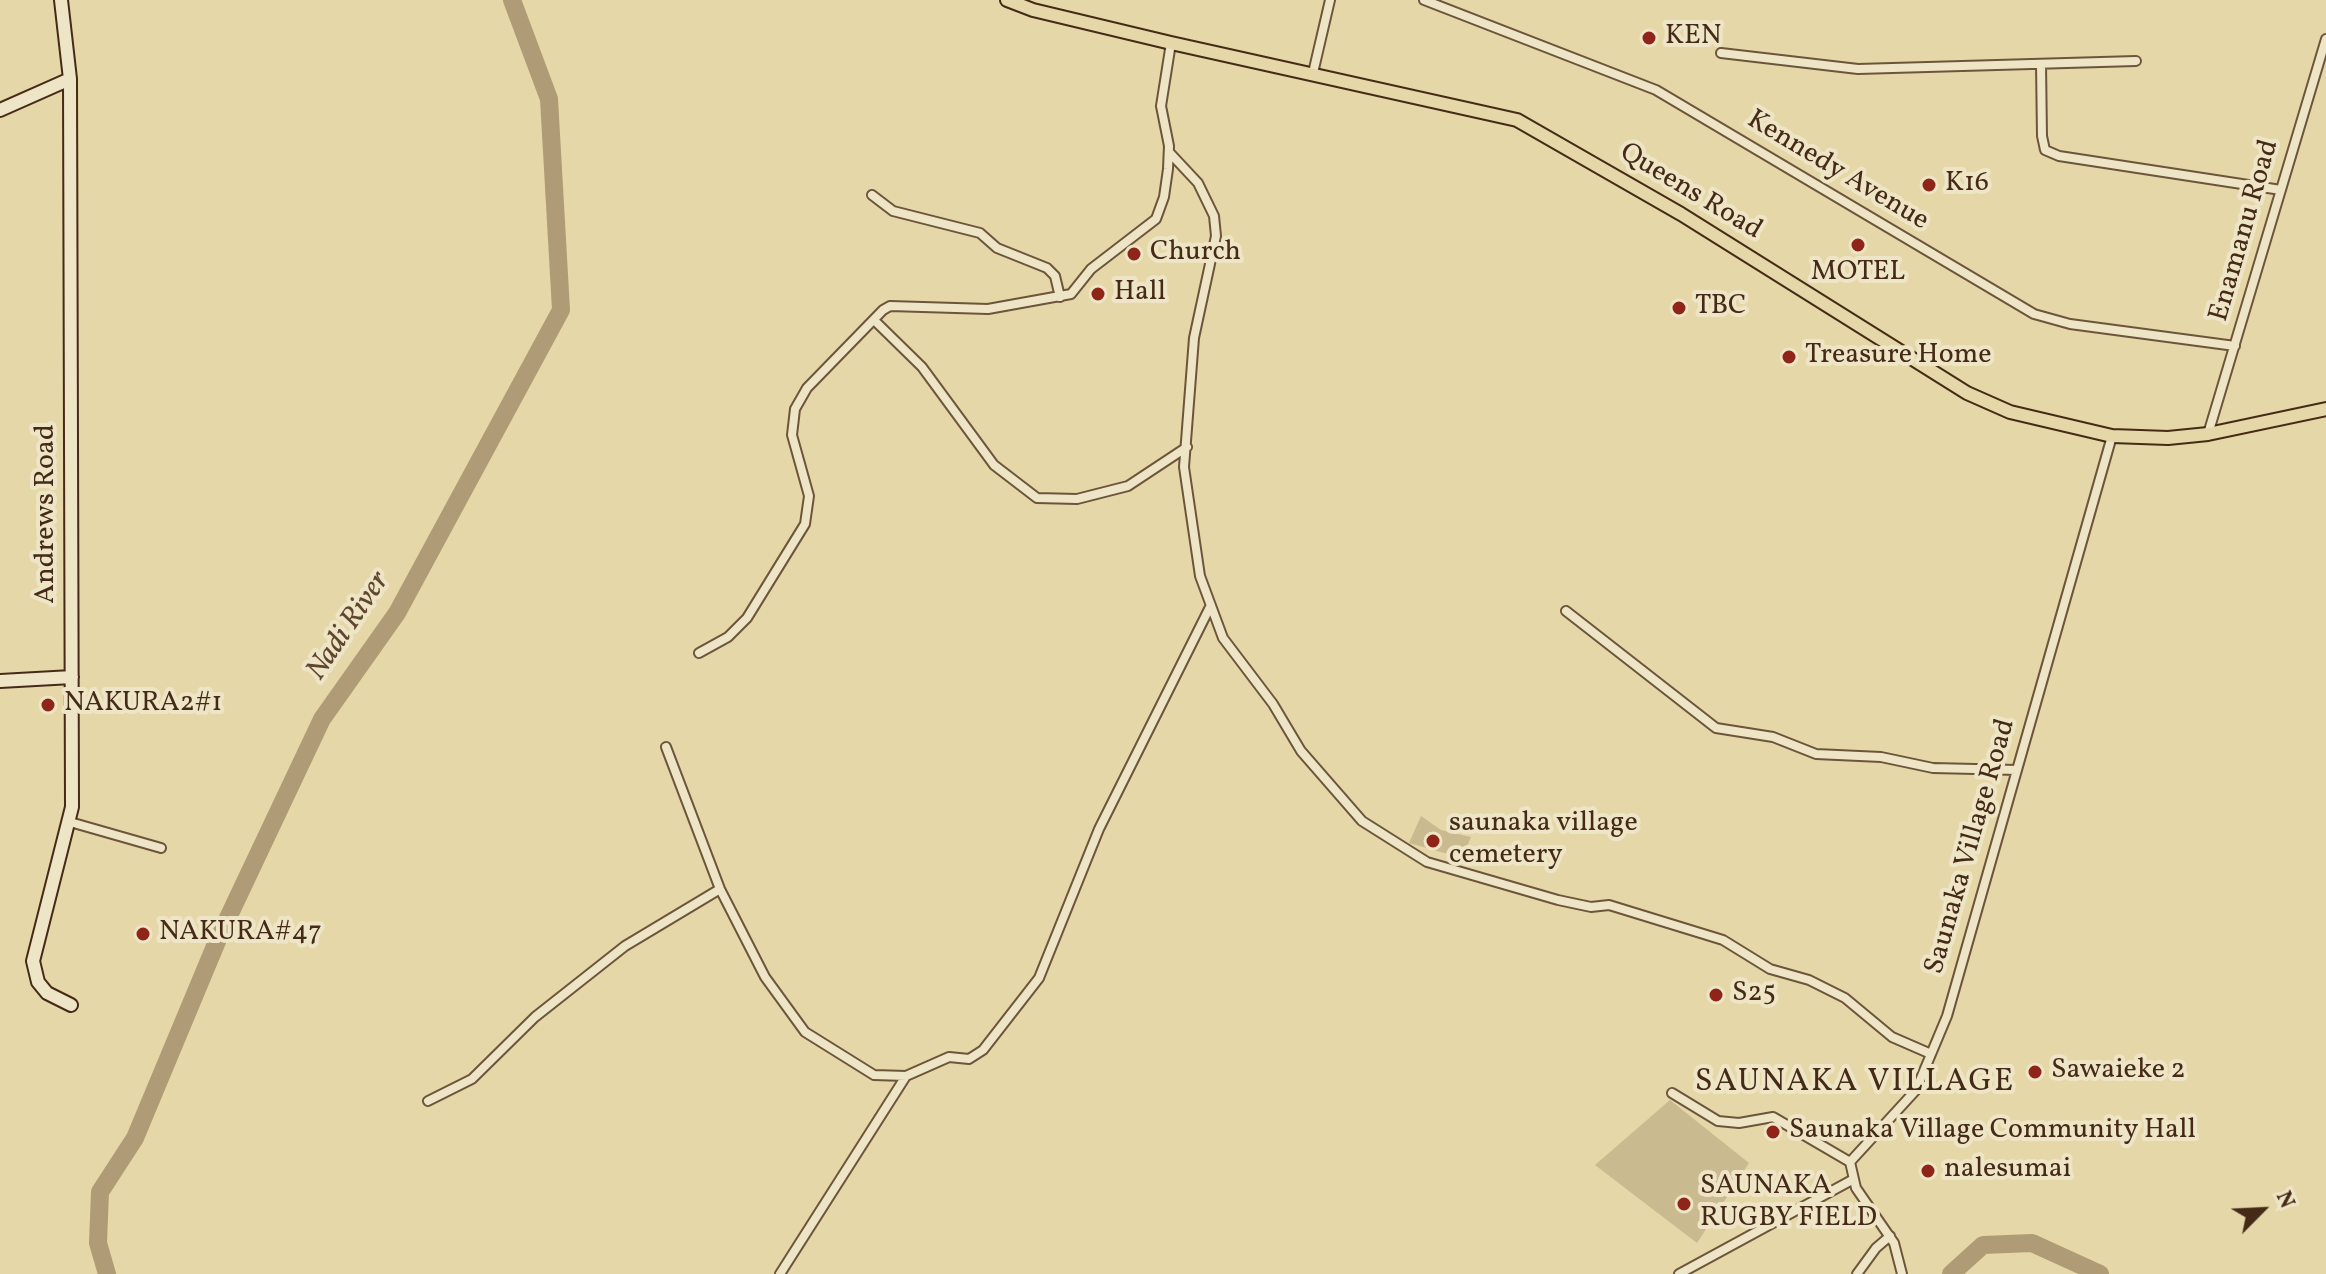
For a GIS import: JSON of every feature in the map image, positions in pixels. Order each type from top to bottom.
[{"type":"main road","name":"Andrews Road","points":[[61,0],[70,79],[70,822],[33,961],[38,982],[47,993],[71,1005]]},
{"type":"main road","name":"Queens Road","points":[[1007,0],[1033,10],[1171,43],[1517,120],[1681,214],[1967,393],[2054,425],[2112,436],[2168,438],[2208,434],[2326,409]]},
{"type":"main road","points":[[0,110],[70,79]]},
{"type":"main road","points":[[0,681],[72,677]]},
{"type":"street","points":[[1313,73],[1330,0]]},
{"type":"street","name":"Kennedy Avenue","points":[[1424,0],[1656,90],[2034,314],[2070,324],[2235,346]]},
{"type":"street","name":"Enamanu Road","points":[[2208,434],[2326,39]]},
{"type":"street","points":[[699,653],[728,637],[747,618],[805,524],[809,496],[792,435],[795,409],[807,388],[874,320],[890,306],[988,309],[1071,294],[1091,269],[1156,219],[1164,197],[1169,152],[1161,106],[1171,43]]},
{"type":"street","points":[[1721,53],[1858,69],[2136,61]]},
{"type":"street","points":[[2041,64],[2045,150],[2059,156],[2281,190]]},
{"type":"street","points":[[1169,152],[1198,183],[1214,216],[1216,236],[1194,338],[1184,467],[1200,576],[1223,638],[1273,704],[1301,751],[1362,821],[1399,846],[1455,873],[1569,903],[1591,907],[1609,905],[1723,940],[1770,969],[1809,980],[1845,998],[1892,1037],[1931,1054]]},
{"type":"street","points":[[872,195],[893,211],[980,233],[997,248],[1047,268],[1055,276],[1060,297]]},
{"type":"street","points":[[874,320],[922,367],[994,465],[1037,498],[1077,499],[1103,495],[1128,486],[1187,447]]},
{"type":"street","name":"Saunaka Village Road","points":[[1850,1162],[1916,1090],[1947,1016],[2112,436]]},
{"type":"street","points":[[666,747],[720,889],[765,977],[805,1032],[874,1075],[906,1076],[949,1057],[969,1059],[983,1050],[1039,978],[1099,829],[1210,607]]},
{"type":"street","points":[[1566,611],[1716,728],[1773,737],[1816,754],[1881,757],[1933,768],[2017,770]]},
{"type":"street","points":[[70,822],[161,848]]},
{"type":"street","points":[[428,1101],[472,1079],[535,1017],[625,946],[720,889]]},
{"type":"street","points":[[780,1274],[906,1076]]},
{"type":"street","points":[[1672,1093],[1718,1121],[1739,1123],[1773,1117],[1850,1162],[1852,1180],[1890,1236],[1902,1274]]},
{"type":"street","points":[[1679,1274],[1852,1180]]},
{"type":"street","points":[[1857,1274],[1876,1248],[1890,1236]]},
{"type":"shaded area","name":"saunaka village cemetery","points":[[1421,816],[1441,830],[1471,837],[1462,858],[1409,843]]},
{"type":"shaded area","name":"SAUNAKA RUGBY FIELD","points":[[1670,1100],[1749,1163],[1697,1243],[1595,1165]]},
{"type":"waterway","name":"Nadi River","points":[[107,1274],[98,1243],[100,1192],[135,1138],[218,939],[322,719],[397,613],[561,310],[549,99],[512,0]]},
{"type":"waterway","name":"Nadi River","points":[[1951,1274],[1983,1245],[2032,1243],[2100,1274]]},
{"type":"place","name":"KEN","points":[[1649,38]]},
{"type":"place","name":"K16","points":[[1929,185]]},
{"type":"place","name":"MOTEL","points":[[1858,245]]},
{"type":"place","name":"Church","points":[[1134,254]]},
{"type":"place","name":"Hall","points":[[1098,294]]},
{"type":"place","name":"TBC","points":[[1679,308]]},
{"type":"place","name":"Treasure Home","points":[[1789,357]]},
{"type":"place","name":"NAKURA2#1","points":[[48,705]]},
{"type":"place","name":"saunaka village cemetery","points":[[1433,841]]},
{"type":"place","name":"NAKURA#47","points":[[143,934]]},
{"type":"place","name":"S25","points":[[1716,995]]},
{"type":"place","name":"Sawaieke 2","points":[[2035,1072]]},
{"type":"place","name":"Saunaka Village Community Hall","points":[[1773,1132]]},
{"type":"place","name":"nalesumai","points":[[1928,1171]]},
{"type":"place","name":"SAUNAKA RUGBY FIELD","points":[[1684,1204]]},
{"type":"district","name":"SAUNAKA VILLAGE","points":[[1855,1084]]}]
